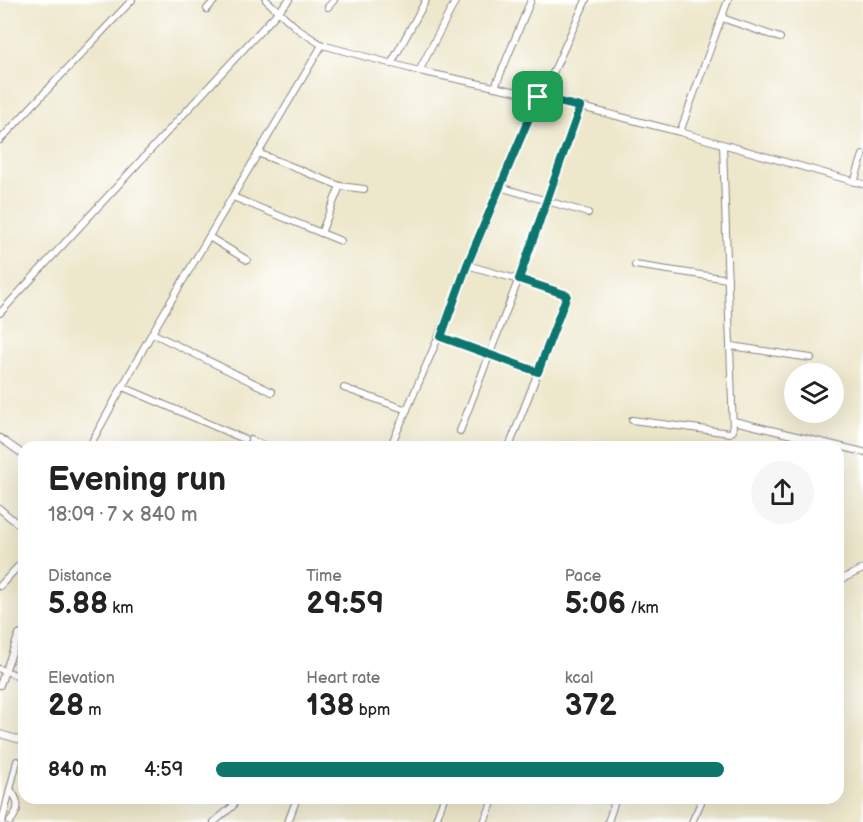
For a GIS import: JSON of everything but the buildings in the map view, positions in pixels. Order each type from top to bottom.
[{"type":"street","points":[[120,0],[126,6]]},
{"type":"street","points":[[0,140],[132,0]]},
{"type":"street","points":[[207,9],[215,0]]},
{"type":"street","points":[[266,0],[299,30],[322,45],[419,71],[540,97],[680,132],[863,184]]},
{"type":"street","points":[[0,313],[289,0]]},
{"type":"street","points":[[328,7],[334,0]]},
{"type":"street","points":[[391,64],[426,0]]},
{"type":"street","points":[[419,71],[456,0]]},
{"type":"street","points":[[495,87],[531,0]]},
{"type":"street","points":[[393,441],[441,337],[467,265],[500,187],[586,0]]},
{"type":"street","points":[[680,132],[728,0]]},
{"type":"street","points":[[722,18],[780,38]]},
{"type":"street","points":[[92,441],[152,333],[322,45]]},
{"type":"street","points":[[460,431],[548,202],[580,107]]},
{"type":"street","points":[[632,420],[730,433],[734,421],[723,145]]},
{"type":"street","points":[[258,153],[340,186],[364,189]]},
{"type":"street","points":[[854,182],[863,155]]},
{"type":"street","points":[[321,233],[340,186]]},
{"type":"street","points":[[500,187],[588,213]]},
{"type":"street","points":[[233,197],[341,241]]},
{"type":"street","points":[[209,237],[247,260]]},
{"type":"street","points":[[467,265],[567,295],[511,441]]},
{"type":"street","points":[[635,265],[728,279]]},
{"type":"street","points":[[152,333],[272,392]]},
{"type":"street","points":[[441,337],[538,372]]},
{"type":"street","points":[[731,346],[811,358]]},
{"type":"street","points":[[123,387],[244,439]]},
{"type":"street","points":[[344,388],[407,410]]},
{"type":"street","points":[[734,421],[817,441]]},
{"type":"street","points":[[0,438],[18,452]]},
{"type":"street","points":[[844,447],[863,452]]},
{"type":"street","points":[[0,509],[18,524]]},
{"type":"street","points":[[0,586],[18,567]]},
{"type":"street","points":[[844,578],[863,569]]},
{"type":"street","points":[[0,575],[6,580]]},
{"type":"street","points":[[0,685],[2,670],[18,636]]},
{"type":"street","points":[[2,670],[18,676]]},
{"type":"street","points":[[0,734],[18,739]]},
{"type":"street","points":[[2,822],[17,761]]},
{"type":"street","points":[[10,789],[18,800]]},
{"type":"street","points":[[10,822],[19,804]]},
{"type":"street","points":[[214,822],[233,804]]},
{"type":"street","points":[[288,822],[295,804]]},
{"type":"street","points":[[435,822],[442,804]]},
{"type":"street","points":[[484,822],[492,804]]},
{"type":"street","points":[[608,822],[614,804]]},
{"type":"street","points":[[692,822],[700,804]]},
{"type":"route","points":[[538,97],[580,107],[519,279],[567,295],[538,372],[441,337],[467,265],[538,97]]}]
